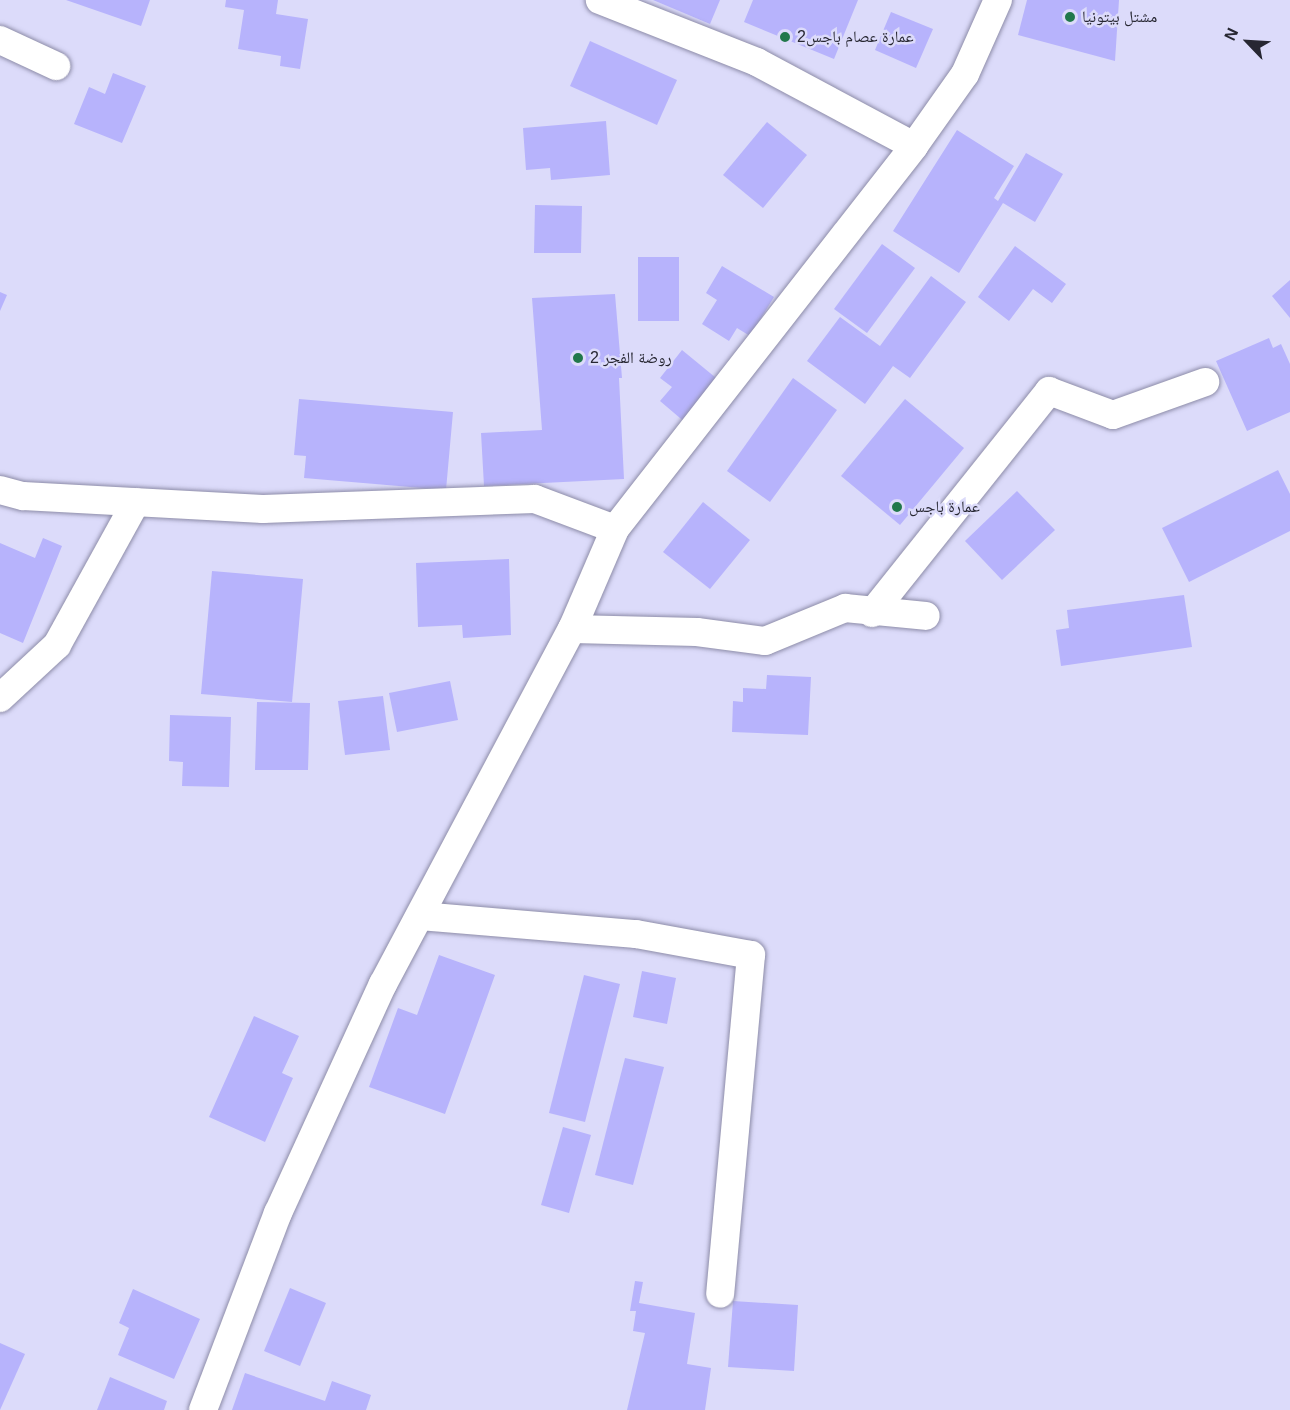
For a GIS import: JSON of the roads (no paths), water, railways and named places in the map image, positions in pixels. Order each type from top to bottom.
[{"type":"street","points":[[600,0],[757,62],[914,146]]},
{"type":"street","points":[[203,1410],[278,1213],[382,984],[572,629],[615,529],[914,146],[965,74],[998,0]]},
{"type":"street","points":[[0,40],[56,66]]},
{"type":"street","points":[[872,613],[1049,391],[1113,415],[1205,382]]},
{"type":"street","points":[[0,490],[23,496],[263,509],[536,499],[615,529]]},
{"type":"street","points":[[0,698],[57,645],[136,502]]},
{"type":"street","points":[[572,629],[697,632],[765,641],[845,608],[872,613],[926,616]]},
{"type":"street","points":[[420,916],[636,934],[751,955],[720,1294]]},
{"type":"place","name":"مشتل بيتونيا","points":[[1070,17]]},
{"type":"place","name":"عمارة عصام باجس2","points":[[785,37]]},
{"type":"place","name":"روضة الفجر 2","points":[[578,358]]},
{"type":"place","name":"عمارة باجس","points":[[897,507]]}]
